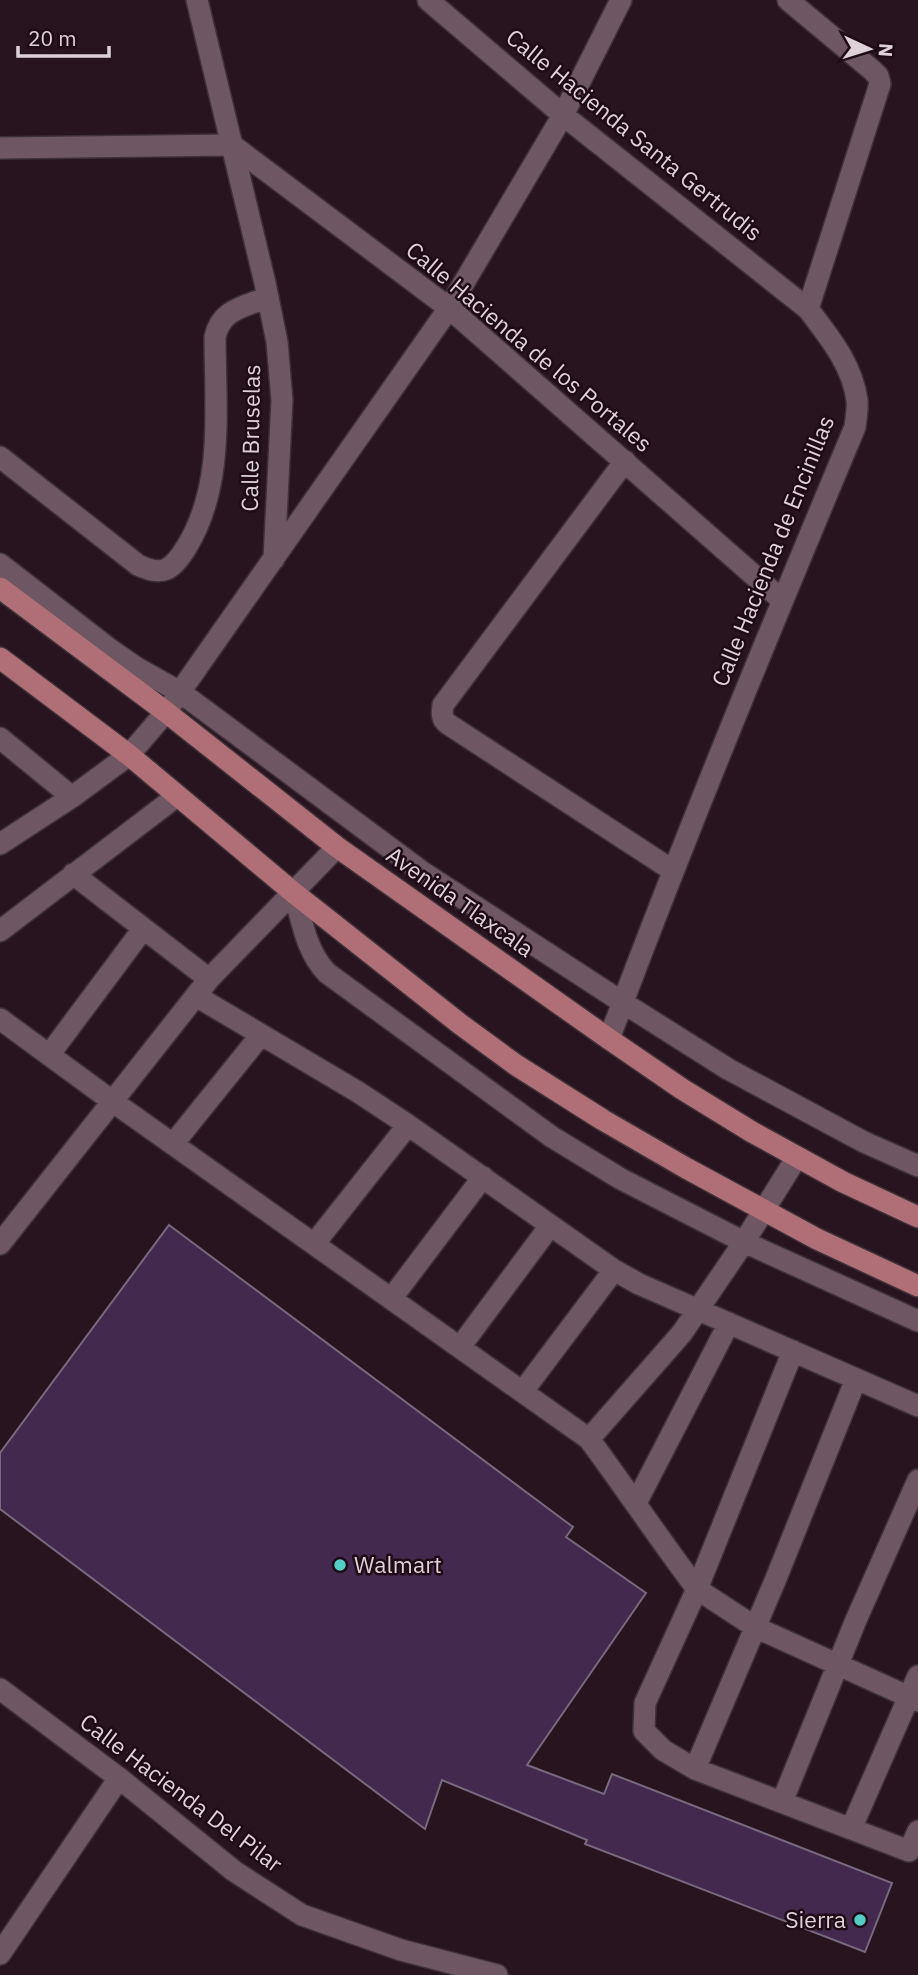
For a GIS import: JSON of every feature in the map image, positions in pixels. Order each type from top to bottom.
[{"type":"main road","name":"Avenida Tlaxcala","points":[[0,588],[166,712],[337,848],[609,1039],[682,1088],[797,1157],[918,1217]]},
{"type":"main road","points":[[0,658],[129,755],[294,893],[516,1065],[603,1120],[764,1210],[817,1239],[918,1286]]},
{"type":"street","name":"Calle Bruselas","points":[[197,0],[277,342],[282,400],[274,559]]},
{"type":"street","name":"Calle Hacienda Santa Gertrudis","points":[[428,0],[563,115],[808,309]]},
{"type":"street","points":[[0,844],[72,797],[129,755],[166,712],[449,308],[563,115],[621,0]]},
{"type":"street","points":[[788,0],[872,70],[880,83],[808,309]]},
{"type":"street","points":[[0,148],[232,145]]},
{"type":"street","name":"Calle Hacienda de los Portales","points":[[232,145],[449,308],[782,600]]},
{"type":"street","points":[[0,457],[138,565],[159,572],[168,570],[192,538],[208,496],[213,474],[217,327],[228,314],[268,297]]},
{"type":"street","name":"Calle Hacienda de Encinillas","points":[[609,1039],[672,870],[855,427],[857,402],[852,377],[835,345],[808,309]]},
{"type":"street","points":[[625,461],[443,705],[442,714],[443,721],[672,870]]},
{"type":"street","name":"Avenida Tlaxcala","points":[[0,564],[111,650],[180,692],[421,871],[738,1074],[864,1142],[918,1166]]},
{"type":"street","points":[[0,738],[72,797]]},
{"type":"street","points":[[0,931],[177,796]]},
{"type":"street","points":[[0,1244],[202,988],[337,848]]},
{"type":"street","points":[[73,874],[144,929],[202,988],[260,1036],[358,1092],[408,1125],[614,1270],[639,1284],[918,1406]]},
{"type":"street","points":[[294,893],[311,952],[317,963],[342,986],[552,1137],[621,1179],[744,1242],[918,1321]]},
{"type":"street","points":[[49,1055],[144,929]]},
{"type":"street","points":[[0,1019],[589,1439],[697,1590],[755,1627],[913,1699]]},
{"type":"street","points":[[173,1144],[260,1036]]},
{"type":"street","points":[[314,1244],[408,1125]]},
{"type":"street","points":[[589,1439],[682,1333],[744,1242],[797,1157]]},
{"type":"street","points":[[391,1298],[483,1177]]},
{"type":"street","points":[[460,1347],[550,1226]]},
{"type":"street","points":[[523,1391],[614,1270]]},
{"type":"street","points":[[636,1503],[729,1323]]},
{"type":"street","points":[[793,1351],[697,1590],[645,1703],[644,1731],[663,1750],[695,1769],[914,1853],[918,1831]]},
{"type":"street","points":[[695,1769],[856,1379]]},
{"type":"street","points":[[782,1802],[918,1480]]},
{"type":"street","points":[[850,1829],[913,1699],[918,1676]]},
{"type":"street","name":"Calle Hacienda Del Pilar","points":[[0,1689],[119,1778],[234,1871],[302,1915],[401,1950],[497,1975]]},
{"type":"street","points":[[0,1954],[119,1778]]},
{"type":"building","name":"Walmart","points":[[169,1225],[573,1527],[566,1537],[646,1593],[527,1765],[604,1794],[612,1774],[892,1883],[865,1952],[585,1844],[587,1840],[442,1780],[425,1829],[0,1509],[0,1453]]},
{"type":"place","name":"Walmart","points":[[340,1565]]},
{"type":"place","name":"Sierra","points":[[860,1920]]}]
